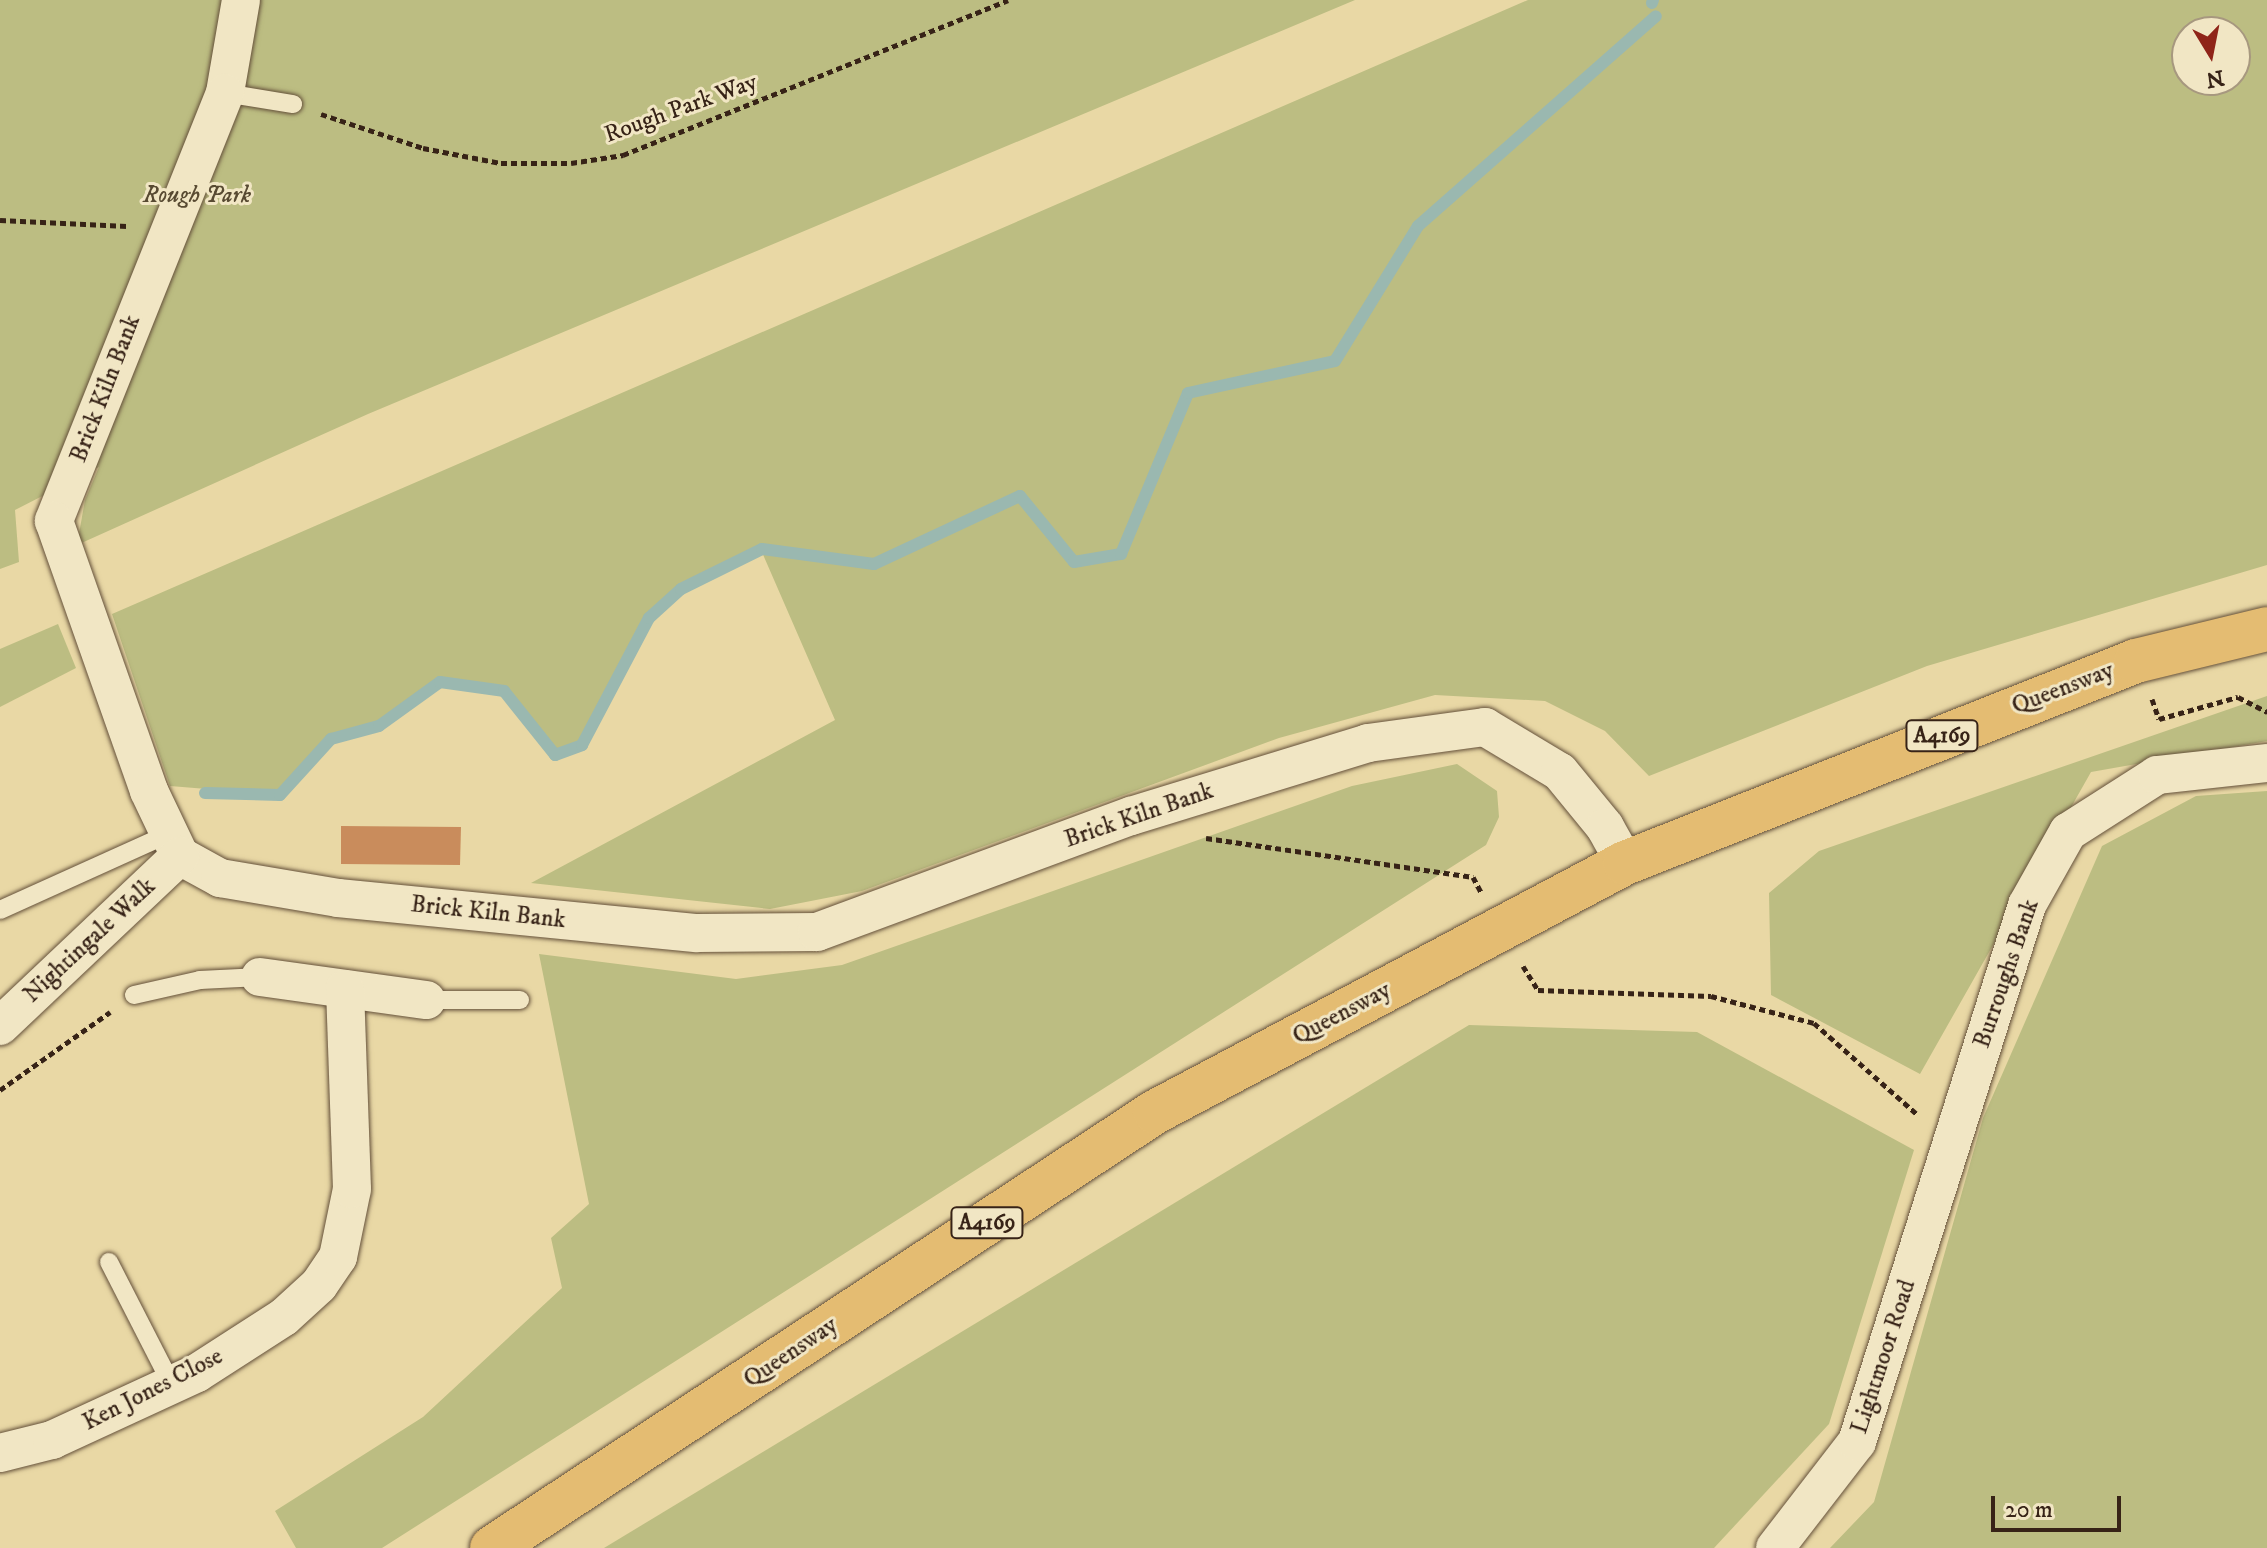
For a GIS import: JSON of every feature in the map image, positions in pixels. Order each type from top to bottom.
[{"type":"main road","name":"Queensway","points":[[492,1548],[1155,1112],[1625,863],[2136,661],[2267,629]]},
{"type":"street","name":"Brick Kiln Bank","points":[[241,0],[225,93],[54,521],[173,846],[220,878],[338,898],[697,933],[817,932],[1131,816],[1309,761],[1368,743],[1485,727],[1560,772],[1605,827],[1625,863]]},
{"type":"street","name":"Burroughs Bank","points":[[1952,1144],[2027,905],[2068,832],[2157,775],[2267,763]]},
{"type":"street","name":"Nightingale Walk","points":[[0,1026],[173,846]]},
{"type":"street","points":[[260,977],[426,1000]]},
{"type":"street","name":"Ken Jones Close","points":[[0,1453],[52,1440],[172,1385],[284,1317],[319,1285],[338,1257],[352,1189],[345,989]]},
{"type":"street","name":"Lightmoor Road","points":[[1775,1548],[1857,1442],[1952,1144]]},
{"type":"lane","points":[[225,93],[293,104]]},
{"type":"lane","points":[[0,910],[173,846]]},
{"type":"lane","points":[[134,995],[200,980],[260,977]]},
{"type":"lane","points":[[426,1000],[520,1000]]},
{"type":"lane","points":[[109,1262],[172,1385]]},
{"type":"path","name":"Rough Park Way","points":[[293,104],[423,148],[501,163],[571,163],[623,155],[1008,0]]},
{"type":"path","points":[[0,220],[169,227]]},
{"type":"path","points":[[1190,835],[1473,877],[1501,931],[1538,990],[1711,996],[1814,1023],[1952,1144]]},
{"type":"path","points":[[0,1090],[134,995]]},
{"type":"green space","name":"Rough Park","points":[[0,0],[1355,0],[368,414],[77,545],[85,500],[99,467],[15,510],[19,562],[0,569]]},
{"type":"green space","points":[[1528,0],[2267,0],[2267,565],[1927,666],[1649,776],[1605,731],[1545,701],[1435,695],[1279,738],[862,891],[770,909],[531,883],[835,720],[761,550],[681,589],[649,618],[582,745],[555,755],[504,691],[441,682],[379,726],[331,739],[280,795],[170,786],[112,614]]},
{"type":"green space","points":[[58,624],[76,668],[0,707],[0,649]]},
{"type":"green space","points":[[2267,696],[2267,741],[2091,772],[1920,1074],[1771,995],[1769,893],[1819,851]]},
{"type":"green space","points":[[1457,764],[1497,791],[1499,817],[1486,845],[382,1548],[296,1548],[275,1511],[423,1417],[562,1288],[551,1238],[589,1204],[539,954],[736,979],[842,965],[1352,786]]},
{"type":"green space","points":[[2267,791],[2267,1548],[1830,1548],[1874,1502],[1983,1118],[2102,846],[2196,796]]},
{"type":"green space","points":[[1469,1025],[1697,1032],[1914,1150],[1829,1424],[1714,1548],[604,1548]]},
{"type":"building","points":[[341,826],[461,827],[460,865],[341,864]]},
{"type":"waterway","points":[[205,793],[280,795],[331,739],[379,726],[440,682],[504,691],[555,755],[582,745],[649,618],[681,589],[762,549],[874,564],[1020,496],[1074,562],[1121,554],[1188,393],[1335,361],[1418,226],[1656,16]]}]
